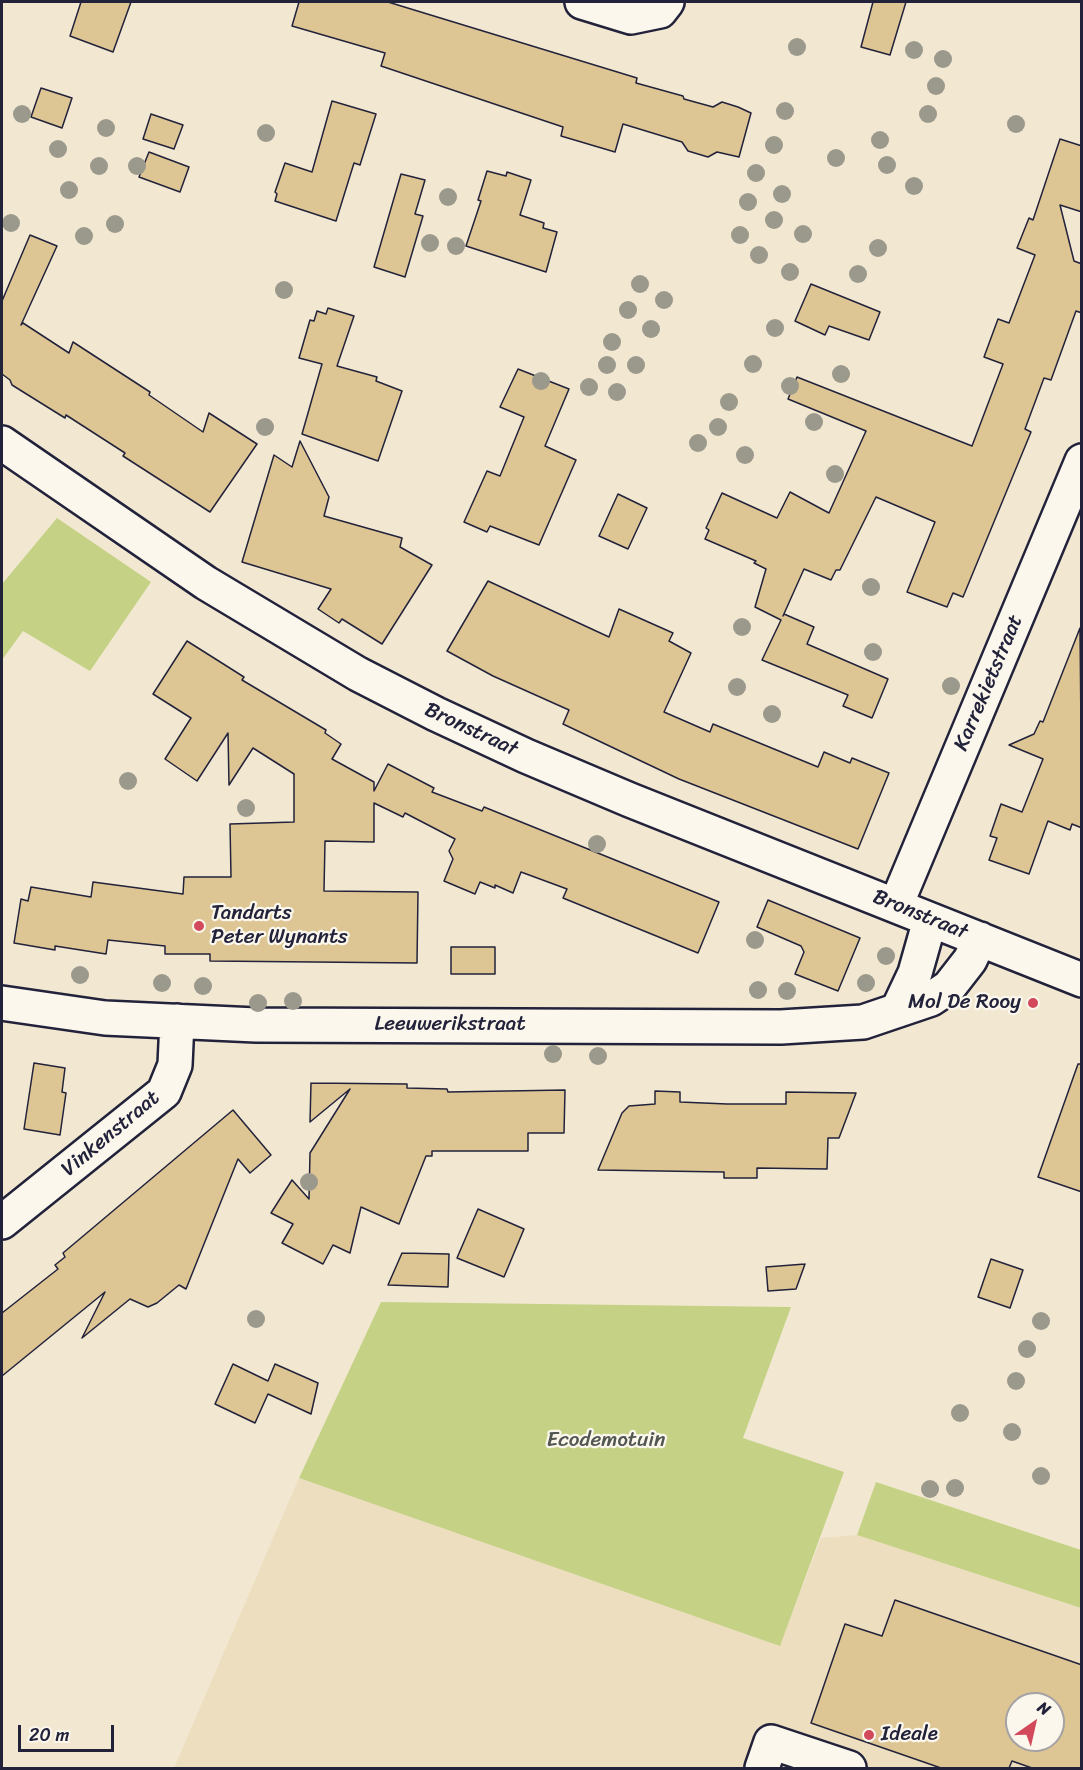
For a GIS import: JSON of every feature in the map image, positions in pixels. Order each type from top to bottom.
[{"type":"street","points":[[582,2],[631,16],[660,11],[667,2]]},
{"type":"street","name":"Bronstraat","points":[[2,443],[207,583],[358,674],[526,756],[1082,980]]},
{"type":"street","name":"Karrekietstraat","points":[[896,905],[1082,461]]},
{"type":"street","points":[[898,1009],[915,973],[930,920]]},
{"type":"street","name":"Leeuwerikstraat","points":[[2,1003],[105,1018],[256,1025],[781,1027],[863,1022],[931,999],[950,987],[970,960],[980,939]]},
{"type":"street","name":"Vinkenstraat","points":[[2,1222],[164,1092],[175,1065],[177,1021]]},
{"type":"street","points":[[762,1768],[771,1742],[849,1768]]},
{"type":"shaded area","points":[[299,1478],[780,1645],[821,1538],[857,1535],[1081,1608],[1081,1768],[174,1768]]},
{"type":"green space","points":[[57,518],[151,582],[90,671],[23,631],[2,660],[2,584]]},
{"type":"green space","name":"Ecodemotuin","points":[[381,1302],[791,1307],[743,1438],[844,1472],[780,1646],[299,1478]]},
{"type":"green space","points":[[876,1482],[1081,1550],[1081,1608],[857,1535]]},
{"type":"building","points":[[81,2],[131,2],[113,52],[70,36]]},
{"type":"building","points":[[299,2],[388,2],[637,78],[636,83],[683,96],[684,99],[713,107],[722,102],[738,107],[751,113],[739,157],[717,152],[708,157],[688,151],[682,142],[623,124],[615,152],[561,136],[563,127],[381,66],[385,53],[292,26]]},
{"type":"building","points":[[873,2],[906,2],[890,55],[861,47]]},
{"type":"building","points":[[41,88],[72,98],[62,128],[31,117]]},
{"type":"building","points":[[332,101],[376,114],[360,165],[354,163],[336,221],[275,201],[277,194],[275,192],[285,163],[312,172]]},
{"type":"building","points":[[151,114],[183,125],[174,149],[143,139]]},
{"type":"building","points":[[1060,139],[1082,146],[1082,212],[1060,205],[1074,261],[1082,264],[1082,313],[1076,311],[1051,380],[1044,378],[1025,429],[1031,432],[963,597],[953,593],[947,607],[907,592],[935,522],[876,497],[840,570],[836,570],[831,580],[804,569],[783,616],[784,614],[814,627],[807,644],[888,679],[872,718],[843,706],[848,695],[762,660],[781,620],[755,607],[766,569],[754,563],[756,561],[705,539],[709,530],[706,528],[722,493],[777,518],[790,492],[829,513],[866,431],[788,399],[797,377],[972,446],[1003,364],[984,357],[998,319],[1009,323],[1035,255],[1017,248],[1029,218],[1033,220]]},
{"type":"building","points":[[149,152],[189,167],[180,192],[139,177]]},
{"type":"building","points":[[487,171],[506,176],[507,172],[531,180],[520,215],[544,223],[543,228],[557,232],[546,272],[466,246],[481,201],[478,200]]},
{"type":"building","points":[[401,174],[425,180],[415,214],[423,216],[405,277],[374,267]]},
{"type":"building","points":[[30,235],[57,246],[21,325],[23,323],[69,353],[73,342],[150,392],[149,395],[203,432],[209,413],[257,444],[210,512],[123,456],[125,453],[66,415],[65,418],[12,385],[10,380],[2,374],[2,301]]},
{"type":"building","points":[[811,284],[880,312],[869,340],[829,326],[825,335],[795,321]]},
{"type":"building","points":[[328,308],[354,316],[337,366],[377,377],[376,381],[402,391],[378,461],[302,434],[322,364],[299,358],[310,320],[314,321],[317,311],[326,314]]},
{"type":"building","points":[[518,369],[569,389],[545,446],[576,460],[539,545],[490,526],[487,532],[464,522],[487,471],[500,476],[524,417],[500,407]]},
{"type":"building","points":[[300,441],[329,497],[324,516],[402,538],[400,547],[432,565],[382,644],[342,619],[339,623],[318,609],[331,589],[242,562],[274,455],[292,467]]},
{"type":"building","points":[[618,494],[647,508],[628,549],[599,536]]},
{"type":"building","points":[[488,581],[609,637],[619,609],[673,633],[669,641],[691,653],[664,712],[710,732],[713,724],[818,767],[824,752],[850,763],[852,758],[889,773],[858,849],[679,779],[563,724],[569,710],[493,676],[447,651]]},
{"type":"building","points":[[1080,628],[1082,828],[1072,824],[1070,830],[1048,821],[1029,874],[989,860],[997,838],[990,836],[1001,804],[1022,812],[1043,759],[1009,745],[1034,734],[1040,721],[1043,722]]},
{"type":"building","points":[[187,641],[244,677],[242,680],[326,730],[325,733],[341,744],[332,759],[374,782],[374,791],[388,764],[434,788],[432,792],[482,811],[484,807],[719,902],[698,953],[563,898],[567,889],[521,872],[513,893],[495,885],[495,888],[480,882],[475,894],[444,881],[453,859],[449,851],[455,839],[405,813],[403,817],[374,803],[374,842],[325,841],[324,891],[418,892],[417,963],[210,961],[210,954],[165,954],[165,946],[108,940],[106,954],[55,946],[55,950],[14,943],[21,899],[28,901],[31,887],[91,897],[93,882],[183,894],[184,877],[231,877],[230,824],[294,822],[294,774],[253,748],[229,785],[228,733],[197,781],[165,759],[191,718],[153,694]]},
{"type":"building","points":[[768,900],[860,938],[838,991],[795,974],[804,952],[801,946],[757,927]]},
{"type":"building","points":[[451,947],[495,947],[495,974],[451,974]]},
{"type":"building","points":[[34,1063],[65,1068],[62,1092],[66,1093],[60,1135],[24,1129]]},
{"type":"building","points":[[1078,1064],[1082,1064],[1082,1192],[1038,1177]]},
{"type":"building","points":[[311,1083],[407,1084],[407,1088],[447,1089],[448,1092],[565,1090],[564,1133],[528,1133],[528,1151],[432,1151],[432,1156],[426,1156],[399,1224],[361,1207],[350,1253],[333,1245],[323,1264],[282,1243],[293,1224],[271,1213],[292,1180],[309,1199],[310,1153],[350,1089],[310,1122]]},
{"type":"building","points":[[655,1091],[680,1092],[680,1102],[727,1104],[786,1104],[786,1092],[856,1093],[839,1138],[828,1138],[827,1169],[757,1168],[757,1178],[724,1178],[724,1172],[598,1170],[622,1113],[629,1106],[655,1104]]},
{"type":"building","points":[[233,1110],[271,1155],[250,1173],[238,1159],[186,1289],[179,1285],[157,1303],[148,1307],[130,1299],[82,1338],[105,1292],[2,1376],[2,1313],[58,1269],[55,1265],[65,1257],[63,1253]]},
{"type":"building","points":[[478,1209],[524,1229],[504,1277],[457,1258]]},
{"type":"building","points":[[402,1253],[449,1254],[448,1287],[388,1285]]},
{"type":"building","points":[[991,1259],[1023,1270],[1010,1308],[978,1297]]},
{"type":"building","points":[[805,1264],[796,1289],[768,1291],[766,1267]]},
{"type":"building","points":[[233,1364],[268,1381],[275,1364],[318,1383],[311,1414],[268,1394],[255,1423],[215,1404]]},
{"type":"building","points":[[895,1600],[1082,1665],[1082,1768],[1032,1768],[1012,1761],[1009,1768],[941,1768],[811,1723],[845,1624],[882,1636]]},
{"type":"place","name":"Tandarts Peter Wynants","points":[[199,926]]},
{"type":"place","name":"Mol De Rooy","points":[[1033,1003]]},
{"type":"place","name":"Ideale","points":[[869,1735]]}]
